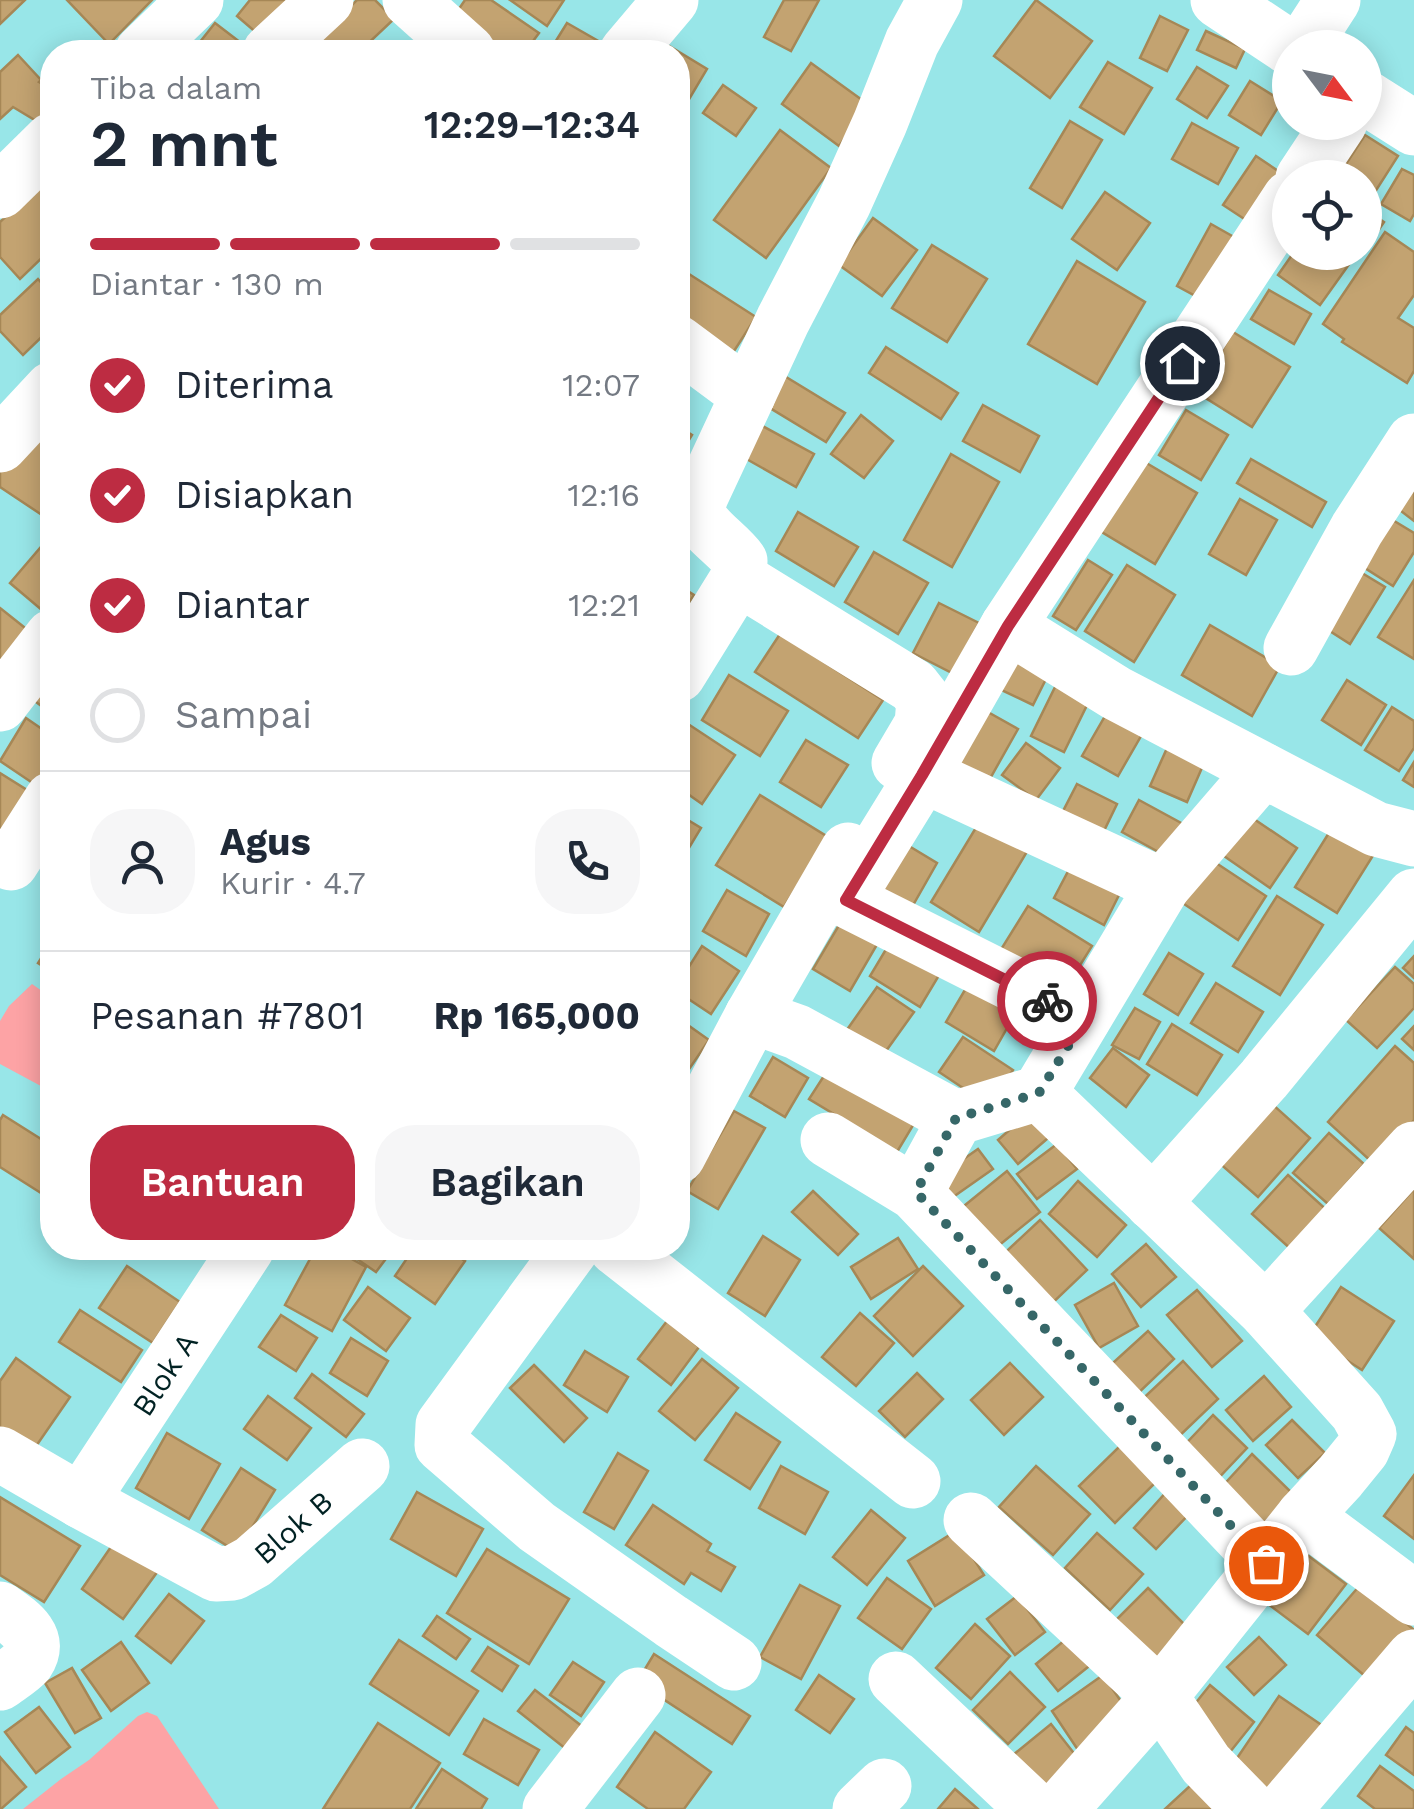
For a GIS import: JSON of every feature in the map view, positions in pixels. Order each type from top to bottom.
[{"type":"street","points":[[154,40],[196,0]]},
{"type":"street","points":[[283,40],[326,0]]},
{"type":"street","points":[[410,0],[455,40]]},
{"type":"street","points":[[637,40],[671,0]]},
{"type":"street","points":[[690,656],[738,578],[740,561],[696,511],[783,320],[844,203],[912,42],[936,0]]},
{"type":"street","points":[[1218,0],[1272,36]]},
{"type":"street","points":[[1313,30],[1332,0]]},
{"type":"street","points":[[0,191],[40,152]]},
{"type":"street","points":[[1084,1020],[846,900],[1008,626],[1272,225]]},
{"type":"street","points":[[690,353],[748,395]]},
{"type":"street","points":[[0,445],[40,403]]},
{"type":"street","points":[[1292,648],[1357,529],[1414,441]]},
{"type":"street","points":[[690,1133],[752,1016],[922,724],[924,700],[913,686],[738,578]]},
{"type":"street","points":[[1008,626],[1116,693],[1376,829],[1414,839]]},
{"type":"street","points":[[0,704],[40,652]]},
{"type":"street","points":[[916,1192],[956,1118],[1039,1093],[1163,886],[1263,770]]},
{"type":"street","points":[[922,775],[1163,886]]},
{"type":"street","points":[[11,862],[40,817]]},
{"type":"street","points":[[1153,1203],[1264,1079],[1414,896]]},
{"type":"street","points":[[752,1016],[797,1032],[956,1118]]},
{"type":"street","points":[[1039,1093],[1266,1311],[1358,1412],[1369,1434],[1351,1464],[1304,1516],[1160,1696],[1060,1809]]},
{"type":"street","points":[[828,1140],[916,1192],[1266,1563]]},
{"type":"street","points":[[1266,1311],[1414,1149]]},
{"type":"street","name":"Blok A","points":[[81,1501],[240,1260]]},
{"type":"street","points":[[563,1260],[443,1425],[442,1445],[538,1527],[734,1662]]},
{"type":"street","points":[[642,1260],[913,1482]]},
{"type":"street","points":[[0,1454],[81,1501]]},
{"type":"street","name":"Blok B","points":[[81,1501],[216,1574],[233,1572],[253,1562],[362,1466]]},
{"type":"street","points":[[1304,1516],[1414,1598]]},
{"type":"street","points":[[971,1520],[1160,1696],[1206,1764],[1250,1809]]},
{"type":"street","points":[[0,1608],[29,1631],[32,1643],[14,1672]]},
{"type":"street","points":[[1284,1809],[1414,1657]]},
{"type":"street","points":[[896,1678],[1034,1809]]},
{"type":"street","points":[[550,1809],[638,1695]]},
{"type":"shaded area","points":[[32,984],[40,990],[40,1086],[0,1064],[0,1021],[9,1006]]},
{"type":"shaded area","points":[[147,1712],[157,1716],[219,1809],[23,1809],[89,1760],[138,1716]]},
{"type":"building","points":[[0,0],[25,0],[0,24]]},
{"type":"building","points":[[67,0],[152,0],[113,40],[105,40]]},
{"type":"building","points":[[250,0],[302,0],[267,40],[237,16]]},
{"type":"building","points":[[357,0],[375,0],[394,19],[372,40],[315,40]]},
{"type":"building","points":[[465,0],[491,0],[539,33],[534,40],[476,40],[450,22]]},
{"type":"building","points":[[510,0],[564,0],[547,26]]},
{"type":"building","points":[[784,0],[819,0],[791,51],[764,37]]},
{"type":"building","points":[[1036,0],[1092,41],[1050,98],[994,56]]},
{"type":"building","points":[[1160,16],[1188,30],[1167,71],[1140,58]]},
{"type":"building","points":[[215,23],[237,40],[202,40]]},
{"type":"building","points":[[567,23],[597,40],[556,40]]},
{"type":"building","points":[[1206,31],[1245,49],[1236,68],[1197,50]]},
{"type":"building","points":[[18,55],[40,79],[38,122],[13,107],[0,119],[0,72]]},
{"type":"building","points":[[690,59],[707,69],[690,98]]},
{"type":"building","points":[[1108,62],[1152,88],[1124,134],[1080,107]]},
{"type":"building","points":[[811,63],[869,105],[839,146],[782,104]]},
{"type":"building","points":[[1197,67],[1228,86],[1207,118],[1177,99]]},
{"type":"building","points":[[1250,81],[1272,95],[1272,117],[1261,135],[1229,115]]},
{"type":"building","points":[[723,85],[756,108],[736,136],[703,113]]},
{"type":"building","points":[[1070,121],[1102,140],[1062,208],[1030,188]]},
{"type":"building","points":[[1192,123],[1238,148],[1218,184],[1172,159]]},
{"type":"building","points":[[780,130],[831,168],[766,258],[714,220]]},
{"type":"building","points":[[1362,140],[1373,140],[1398,156],[1382,181],[1382,160],[1349,160]]},
{"type":"building","points":[[1256,156],[1272,167],[1272,211],[1261,230],[1223,205]]},
{"type":"building","points":[[1402,169],[1414,175],[1414,214],[1410,221],[1382,202]]},
{"type":"building","points":[[40,184],[40,260],[20,279],[0,257],[0,222]]},
{"type":"building","points":[[1105,192],[1150,223],[1117,270],[1072,239]]},
{"type":"building","points":[[873,218],[917,250],[882,296],[839,265]]},
{"type":"building","points":[[1211,224],[1248,245],[1214,306],[1177,286]]},
{"type":"building","points":[[1385,232],[1414,252],[1414,295],[1398,318],[1414,328],[1414,371],[1407,383],[1342,342],[1344,339],[1323,324],[1359,270],[1382,270]]},
{"type":"building","points":[[932,245],[987,279],[947,342],[892,308]]},
{"type":"building","points":[[1077,261],[1145,302],[1097,384],[1028,344]]},
{"type":"building","points":[[1281,270],[1345,270],[1320,305],[1278,275]]},
{"type":"building","points":[[690,275],[756,317],[725,365],[690,342]]},
{"type":"building","points":[[38,279],[40,339],[23,355],[0,331],[0,315]]},
{"type":"building","points":[[1269,290],[1311,314],[1294,344],[1251,319]]},
{"type":"building","points":[[1233,332],[1290,367],[1252,427],[1196,392]]},
{"type":"building","points":[[886,347],[958,393],[941,419],[869,373]]},
{"type":"building","points":[[773,369],[845,413],[826,442],[755,399]]},
{"type":"building","points":[[983,405],[1039,436],[1020,472],[963,441]]},
{"type":"building","points":[[1186,410],[1228,435],[1201,480],[1159,455]]},
{"type":"building","points":[[861,415],[893,441],[864,478],[831,454]]},
{"type":"building","points":[[744,416],[814,454],[796,487],[727,448]]},
{"type":"building","points":[[31,419],[40,425],[40,514],[0,487],[0,460]]},
{"type":"building","points":[[951,454],[999,482],[952,567],[904,540]]},
{"type":"building","points":[[1251,459],[1326,502],[1312,527],[1237,483]]},
{"type":"building","points":[[1143,461],[1197,493],[1155,564],[1100,531]]},
{"type":"building","points":[[1414,466],[1414,521],[1388,501]]},
{"type":"building","points":[[1240,499],[1277,520],[1246,575],[1209,554]]},
{"type":"building","points":[[798,512],[858,547],[834,586],[776,551]]},
{"type":"building","points":[[1386,516],[1414,533],[1414,552],[1393,586],[1357,563]]},
{"type":"building","points":[[40,548],[40,608],[10,583]]},
{"type":"building","points":[[874,552],[928,583],[898,634],[845,602]]},
{"type":"building","points":[[1088,560],[1112,575],[1076,630],[1053,616]]},
{"type":"building","points":[[1127,565],[1175,595],[1134,662],[1085,631]]},
{"type":"building","points":[[1357,570],[1385,587],[1350,644],[1322,626]]},
{"type":"building","points":[[1414,580],[1414,659],[1378,637]]},
{"type":"building","points":[[939,603],[979,623],[952,673],[913,653]]},
{"type":"building","points":[[0,608],[39,639],[0,689]]},
{"type":"building","points":[[1210,625],[1280,666],[1252,716],[1182,675]]},
{"type":"building","points":[[780,634],[883,700],[858,738],[755,672]]},
{"type":"building","points":[[1015,653],[1050,671],[1033,705],[997,688]]},
{"type":"building","points":[[729,675],[788,711],[760,756],[702,720]]},
{"type":"building","points":[[40,679],[40,705],[28,696]]},
{"type":"building","points":[[1347,680],[1386,705],[1361,745],[1322,720]]},
{"type":"building","points":[[1058,681],[1091,697],[1064,752],[1031,736]]},
{"type":"building","points":[[970,702],[1018,729],[987,784],[938,756]]},
{"type":"building","points":[[1112,704],[1148,724],[1118,776],[1082,756]]},
{"type":"building","points":[[1392,707],[1414,721],[1414,748],[1399,771],[1365,750]]},
{"type":"building","points":[[26,718],[40,728],[40,788],[0,761]]},
{"type":"building","points":[[690,725],[735,755],[702,804],[690,796]]},
{"type":"building","points":[[1172,737],[1208,754],[1187,802],[1150,786]]},
{"type":"building","points":[[806,740],[848,765],[821,807],[780,782]]},
{"type":"building","points":[[1026,743],[1060,768],[1036,800],[1002,775]]},
{"type":"building","points":[[1414,762],[1414,787],[1403,780]]},
{"type":"building","points":[[0,773],[35,795],[10,835],[0,828]]},
{"type":"building","points":[[1077,784],[1117,804],[1102,835],[1061,815]]},
{"type":"building","points":[[760,795],[828,837],[784,907],[716,865]]},
{"type":"building","points":[[1139,800],[1183,824],[1166,856],[1122,832]]},
{"type":"building","points":[[1248,815],[1297,848],[1270,888],[1221,854]]},
{"type":"building","points":[[690,821],[701,828],[690,846]]},
{"type":"building","points":[[980,821],[1028,850],[979,932],[931,902]]},
{"type":"building","points":[[1332,828],[1374,854],[1337,913],[1295,887]]},
{"type":"building","points":[[899,840],[937,863],[908,914],[869,890]]},
{"type":"building","points":[[1204,855],[1266,896],[1238,940],[1175,898]]},
{"type":"building","points":[[1074,860],[1123,887],[1104,925],[1054,898]]},
{"type":"building","points":[[727,890],[769,914],[746,956],[703,931]]},
{"type":"building","points":[[1277,896],[1323,925],[1280,995],[1233,966]]},
{"type":"building","points":[[1028,906],[1092,946],[1059,999],[995,959]]},
{"type":"building","points":[[845,915],[882,936],[850,991],[813,969]]},
{"type":"building","points":[[891,941],[941,972],[920,1007],[870,976]]},
{"type":"building","points":[[702,946],[739,971],[711,1014],[690,1000],[690,965]]},
{"type":"building","points":[[1169,953],[1203,974],[1178,1015],[1144,994]]},
{"type":"building","points":[[1414,956],[1414,978],[1403,968]]},
{"type":"building","points":[[1395,967],[1414,984],[1414,1008],[1377,1048],[1346,1020]]},
{"type":"building","points":[[972,978],[1019,1007],[994,1051],[946,1022]]},
{"type":"building","points":[[1216,983],[1263,1012],[1238,1052],[1191,1023]]},
{"type":"building","points":[[877,987],[914,1012],[881,1058],[844,1034]]},
{"type":"building","points":[[1135,1008],[1160,1022],[1139,1059],[1112,1045]]},
{"type":"building","points":[[1172,1024],[1222,1055],[1197,1095],[1147,1064]]},
{"type":"building","points":[[1414,1026],[1414,1050],[1402,1039]]},
{"type":"building","points":[[690,1027],[709,1040],[690,1068]]},
{"type":"building","points":[[963,1037],[1013,1070],[990,1106],[939,1072]]},
{"type":"building","points":[[1395,1046],[1414,1063],[1414,1120],[1374,1164],[1328,1122]]},
{"type":"building","points":[[1113,1048],[1149,1075],[1126,1107],[1090,1078]]},
{"type":"building","points":[[773,1057],[808,1078],[785,1117],[750,1096]]},
{"type":"building","points":[[831,1065],[918,1117],[897,1152],[809,1099]]},
{"type":"building","points":[[1262,1095],[1310,1138],[1258,1197],[1209,1154]]},
{"type":"building","points":[[1035,1108],[1055,1132],[1018,1164],[998,1140]]},
{"type":"building","points":[[734,1111],[765,1128],[718,1209],[690,1193],[690,1186]]},
{"type":"building","points":[[3,1115],[40,1138],[40,1192],[0,1167]]},
{"type":"building","points":[[1329,1133],[1364,1164],[1328,1204],[1293,1173]]},
{"type":"building","points":[[1057,1144],[1077,1169],[1037,1199],[1017,1174]]},
{"type":"building","points":[[978,1149],[993,1169],[946,1202],[932,1181]]},
{"type":"building","points":[[1007,1171],[1040,1212],[992,1251],[959,1210]]},
{"type":"building","points":[[1288,1175],[1329,1212],[1294,1252],[1252,1214]]},
{"type":"building","points":[[1078,1181],[1126,1225],[1097,1257],[1049,1214]]},
{"type":"building","points":[[1414,1189],[1414,1259],[1379,1228]]},
{"type":"building","points":[[813,1191],[858,1234],[838,1255],[792,1212]]},
{"type":"building","points":[[1040,1220],[1087,1270],[1042,1313],[995,1262]]},
{"type":"building","points":[[763,1236],[800,1260],[765,1316],[728,1293]]},
{"type":"building","points":[[898,1238],[918,1269],[871,1299],[851,1267]]},
{"type":"building","points":[[1146,1244],[1176,1277],[1141,1307],[1112,1274]]},
{"type":"building","points":[[309,1260],[353,1260],[366,1267],[332,1331],[285,1305]]},
{"type":"building","points":[[358,1260],[385,1260],[376,1272]]},
{"type":"building","points":[[406,1260],[465,1261],[435,1304],[395,1276]]},
{"type":"building","points":[[127,1266],[180,1302],[153,1343],[99,1308]]},
{"type":"building","points":[[923,1266],[963,1306],[913,1356],[874,1316]]},
{"type":"building","points":[[1114,1283],[1138,1326],[1099,1348],[1075,1305]]},
{"type":"building","points":[[368,1287],[410,1318],[386,1351],[344,1320]]},
{"type":"building","points":[[1341,1287],[1394,1321],[1362,1370],[1309,1336]]},
{"type":"building","points":[[1197,1290],[1242,1341],[1212,1367],[1167,1315]]},
{"type":"building","points":[[80,1310],[142,1350],[121,1382],[59,1342]]},
{"type":"building","points":[[860,1313],[894,1343],[856,1386],[822,1357]]},
{"type":"building","points":[[281,1315],[317,1338],[296,1371],[259,1347]]},
{"type":"building","points":[[667,1321],[699,1347],[671,1385],[638,1359]]},
{"type":"building","points":[[1148,1331],[1174,1359],[1131,1400],[1104,1371]]},
{"type":"building","points":[[351,1338],[388,1361],[367,1396],[330,1373]]},
{"type":"building","points":[[585,1351],[628,1377],[607,1412],[564,1385]]},
{"type":"building","points":[[16,1358],[70,1397],[23,1465],[0,1449],[0,1381]]},
{"type":"building","points":[[702,1359],[738,1388],[695,1440],[659,1411]]},
{"type":"building","points":[[1183,1361],[1218,1399],[1171,1444],[1135,1406]]},
{"type":"building","points":[[1010,1363],[1043,1397],[1004,1435],[971,1400]]},
{"type":"building","points":[[534,1365],[587,1418],[564,1442],[510,1388]]},
{"type":"building","points":[[917,1373],[943,1399],[905,1437],[879,1411]]},
{"type":"building","points":[[312,1374],[364,1414],[346,1437],[295,1398]]},
{"type":"building","points":[[1264,1376],[1291,1407],[1253,1441],[1226,1410]]},
{"type":"building","points":[[268,1396],[311,1428],[287,1460],[244,1429]]},
{"type":"building","points":[[736,1413],[780,1442],[750,1489],[705,1460]]},
{"type":"building","points":[[1213,1415],[1247,1448],[1211,1486],[1177,1453]]},
{"type":"building","points":[[1292,1420],[1325,1453],[1298,1478],[1266,1445]]},
{"type":"building","points":[[167,1433],[220,1464],[189,1519],[136,1488]]},
{"type":"building","points":[[1120,1446],[1156,1482],[1115,1523],[1079,1486]]},
{"type":"building","points":[[618,1453],[648,1471],[614,1529],[584,1512]]},
{"type":"building","points":[[1252,1454],[1294,1495],[1259,1531],[1218,1491]]},
{"type":"building","points":[[781,1466],[828,1492],[805,1534],[759,1508]]},
{"type":"building","points":[[1036,1466],[1090,1514],[1053,1555],[999,1507]]},
{"type":"building","points":[[241,1468],[275,1490],[237,1552],[202,1530]]},
{"type":"building","points":[[1414,1475],[1414,1539],[1384,1516]]},
{"type":"building","points":[[1168,1490],[1191,1512],[1156,1549],[1134,1528]]},
{"type":"building","points":[[417,1492],[483,1529],[456,1576],[391,1539]]},
{"type":"building","points":[[0,1497],[80,1546],[44,1602],[0,1575]]},
{"type":"building","points":[[653,1505],[711,1544],[707,1551],[735,1567],[721,1591],[691,1573],[684,1584],[626,1545]]},
{"type":"building","points":[[871,1510],[905,1538],[867,1585],[833,1557]]},
{"type":"building","points":[[956,1531],[984,1575],[935,1606],[908,1561]]},
{"type":"building","points":[[1097,1533],[1143,1574],[1110,1610],[1065,1568]]},
{"type":"building","points":[[115,1541],[158,1571],[123,1619],[82,1589]]},
{"type":"building","points":[[487,1549],[569,1599],[529,1664],[447,1613]]},
{"type":"building","points":[[1306,1554],[1346,1584],[1308,1634],[1268,1604]]},
{"type":"building","points":[[887,1578],[931,1609],[902,1649],[858,1618]]},
{"type":"building","points":[[1361,1584],[1414,1630],[1414,1635],[1373,1683],[1317,1635]]},
{"type":"building","points":[[800,1585],[840,1606],[801,1679],[760,1657]]},
{"type":"building","points":[[1148,1588],[1193,1633],[1160,1666],[1116,1620]]},
{"type":"building","points":[[169,1594],[204,1621],[171,1663],[136,1636]]},
{"type":"building","points":[[1017,1596],[1045,1632],[1015,1655],[987,1619]]},
{"type":"building","points":[[437,1616],[470,1639],[456,1659],[423,1636]]},
{"type":"building","points":[[975,1624],[1010,1656],[971,1699],[936,1668]]},
{"type":"building","points":[[1071,1635],[1093,1663],[1058,1691],[1036,1664]]},
{"type":"building","points":[[1259,1637],[1286,1665],[1254,1695],[1227,1667]]},
{"type":"building","points":[[399,1640],[478,1691],[449,1735],[370,1684]]},
{"type":"building","points":[[121,1642],[149,1683],[111,1711],[82,1670]]},
{"type":"building","points":[[488,1647],[518,1666],[502,1691],[472,1671]]},
{"type":"building","points":[[654,1654],[750,1716],[732,1744],[637,1682]]},
{"type":"building","points":[[573,1662],[604,1682],[581,1716],[550,1695]]},
{"type":"building","points":[[72,1668],[101,1718],[75,1733],[45,1683]]},
{"type":"building","points":[[1010,1672],[1045,1707],[1008,1744],[973,1710]]},
{"type":"building","points":[[819,1675],[854,1699],[830,1733],[796,1710]]},
{"type":"building","points":[[1103,1675],[1129,1713],[1078,1750],[1052,1711]]},
{"type":"building","points":[[1210,1685],[1254,1722],[1226,1757],[1182,1720]]},
{"type":"building","points":[[535,1690],[583,1727],[566,1749],[518,1711]]},
{"type":"building","points":[[1279,1696],[1329,1730],[1275,1809],[1225,1776]]},
{"type":"building","points":[[39,1707],[70,1747],[36,1773],[5,1732]]},
{"type":"building","points":[[484,1719],[539,1750],[518,1785],[464,1754]]},
{"type":"building","points":[[378,1723],[440,1763],[410,1809],[323,1809]]},
{"type":"building","points":[[1051,1724],[1084,1766],[1046,1796],[1013,1755]]},
{"type":"building","points":[[1406,1727],[1414,1733],[1414,1775],[1386,1755]]},
{"type":"building","points":[[655,1732],[711,1772],[684,1809],[648,1809],[617,1787]]},
{"type":"building","points":[[0,1757],[26,1787],[1,1809],[0,1809]]},
{"type":"building","points":[[1380,1766],[1414,1791],[1414,1809],[1375,1809],[1358,1796]]},
{"type":"building","points":[[442,1769],[487,1799],[481,1809],[416,1809]]},
{"type":"building","points":[[1191,1785],[1214,1809],[1165,1809]]},
{"type":"building","points":[[955,1789],[978,1809],[938,1809]]},
{"type":"way so far","points":[[1047,1001],[1084,1020],[1039,1093],[956,1118],[916,1192],[1266,1563]]},
{"type":"route","points":[[1047,1001],[846,900],[1008,626],[1182,363]]}]
